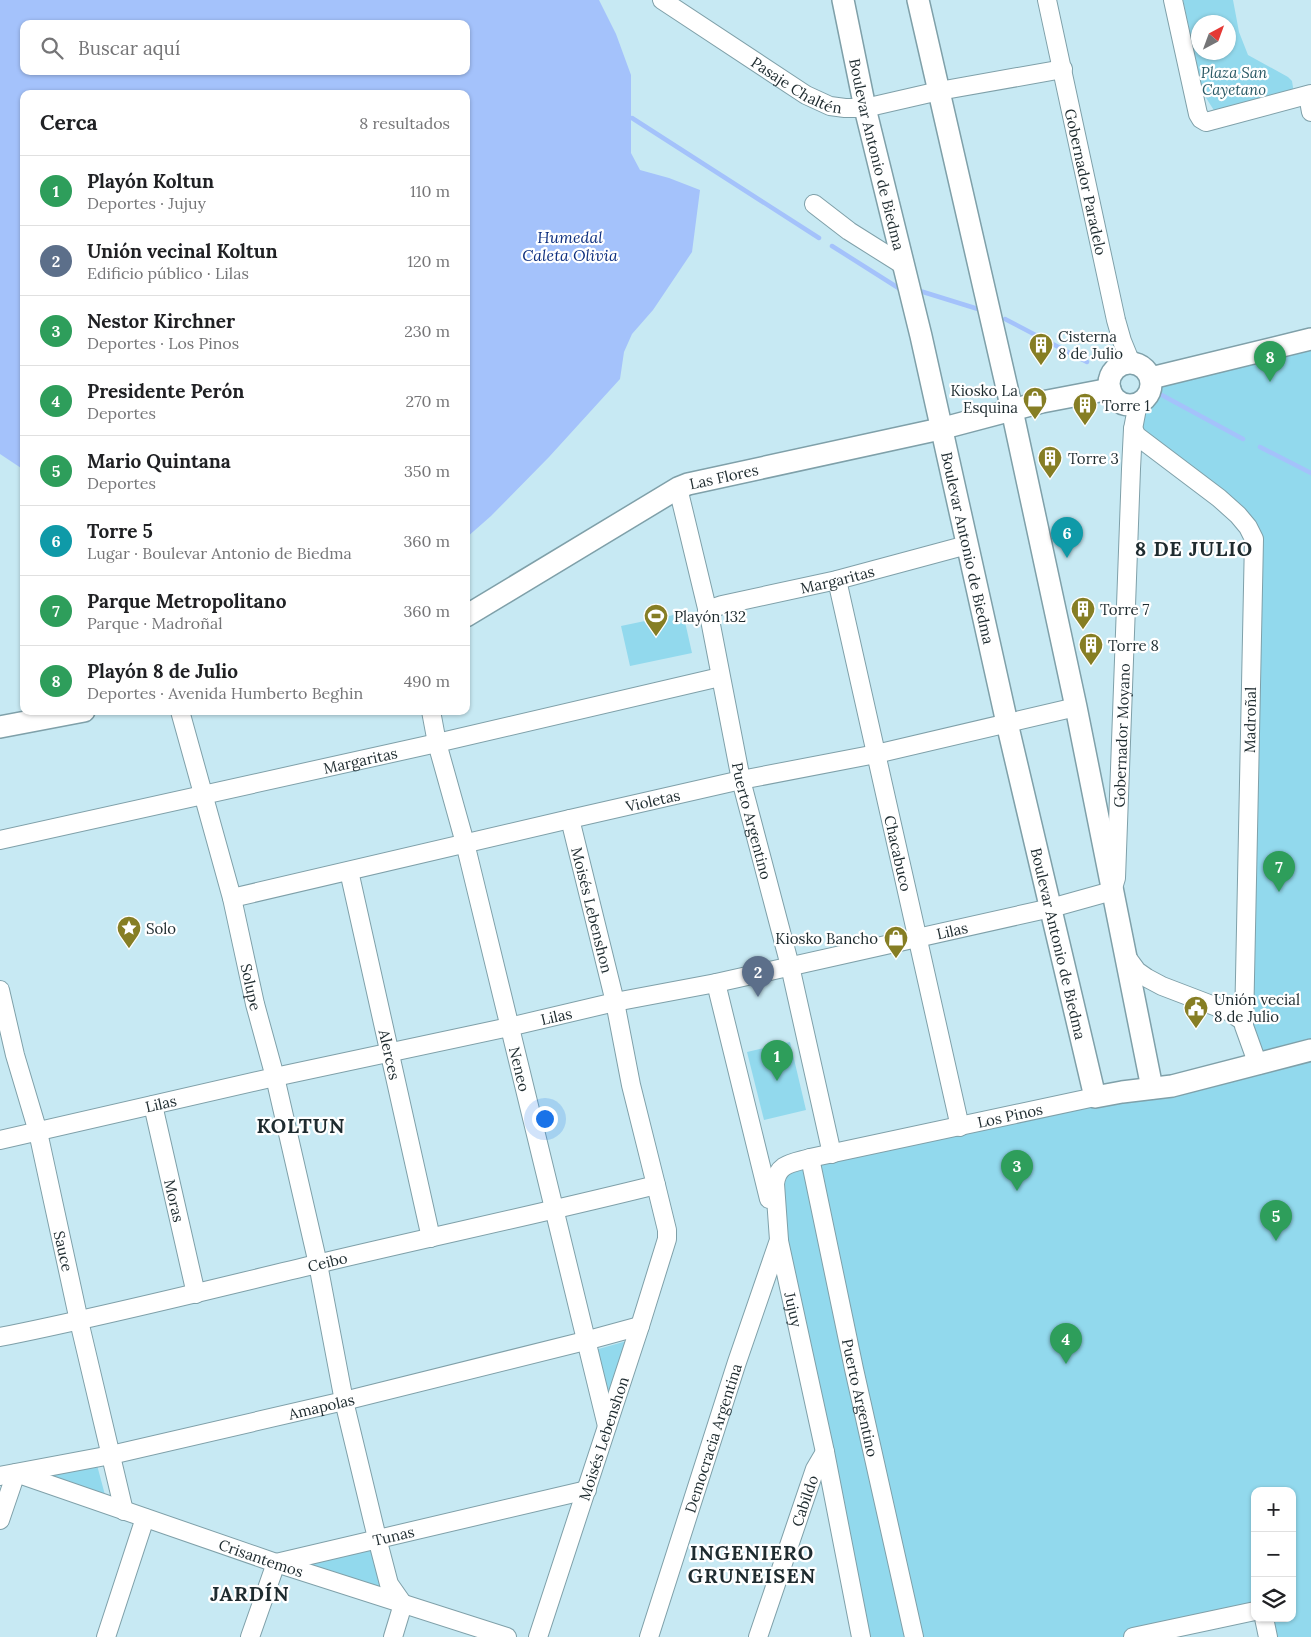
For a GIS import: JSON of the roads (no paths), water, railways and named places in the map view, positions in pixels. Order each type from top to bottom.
[{"type":"street","name":"Boulevar Antonio de Biedma","points":[[843,0],[865,108],[920,336],[1094,1097]]},
{"type":"street","points":[[918,0],[1012,410],[1076,707],[1152,1088]]},
{"type":"street","name":"Gobernador Paradelo","points":[[1047,0],[1116,320],[1131,363]]},
{"type":"street","points":[[1172,0],[1198,114],[1201,119],[1206,122],[1310,100]]},
{"type":"street","name":"Pasaje Chaltén","points":[[664,2],[806,95],[830,106],[865,108],[939,91],[1063,69]]},
{"type":"street","points":[[814,204],[849,230],[903,265]]},
{"type":"street","points":[[1151,378],[1311,339]]},
{"type":"street","points":[[1131,363],[1143,367],[1151,378],[1150,390],[1144,400],[1138,403],[1130,405],[1121,402],[1114,397],[1110,389],[1112,374],[1123,364],[1131,363]]},
{"type":"street","name":"Las Flores","points":[[470,614],[678,488],[701,480],[940,429],[1042,402],[1110,389]]},
{"type":"street","points":[[1133,429],[1138,403]]},
{"type":"street","name":"Gobernador Moyano","points":[[1112,891],[1116,878],[1133,429]]},
{"type":"street","name":"Madroñal","points":[[1133,429],[1137,436],[1238,515],[1248,527],[1254,540],[1244,1026],[1258,1064]]},
{"type":"street","name":"Puerto Argentino","points":[[678,488],[707,610],[742,780],[790,966],[832,1154]]},
{"type":"street","name":"Margaritas","points":[[707,610],[837,580],[967,545]]},
{"type":"street","name":"Chacabuco","points":[[837,580],[960,1127]]},
{"type":"street","name":"Margaritas","points":[[0,840],[437,743],[720,677]]},
{"type":"street","name":"Violetas","points":[[232,898],[742,780],[876,754],[1076,707]]},
{"type":"street","points":[[0,727],[63,715]]},
{"type":"street","name":"Solupe","points":[[181,715],[232,898],[255,1004],[275,1077],[318,1264],[344,1401],[389,1584],[403,1604]]},
{"type":"street","name":"Neneo","points":[[432,715],[437,743],[465,843],[607,1426]]},
{"type":"street","name":"Moisés Lebenshon","points":[[538,1637],[667,1239],[667,1230],[631,1085],[614,1002],[570,819]]},
{"type":"street","name":"Alerces","points":[[349,870],[431,1238]]},
{"type":"street","name":"Lilas","points":[[0,1140],[614,1002],[716,983],[1051,908],[1112,891]]},
{"type":"street","points":[[1126,956],[1137,970],[1147,978],[1162,986],[1230,1012],[1244,1022]]},
{"type":"street","name":"Jujuy","points":[[716,983],[779,1240],[825,1452],[862,1637]]},
{"type":"street","name":"Sauce","points":[[0,990],[15,1055],[38,1132],[79,1321],[124,1511]]},
{"type":"street","name":"Los Pinos","points":[[779,1240],[776,1176],[782,1167],[790,1163],[1094,1097],[1172,1086],[1311,1050]]},
{"type":"street","name":"Moras","points":[[153,1105],[196,1294]]},
{"type":"street","name":"Puerto Argentino","points":[[810,1158],[854,1370],[914,1637]]},
{"type":"street","name":"Ceibo","points":[[0,1337],[196,1294],[656,1185]]},
{"type":"street","name":"Democracia Argentina","points":[[649,1637],[734,1372],[779,1240]]},
{"type":"street","name":"Amapolas","points":[[8,1475],[111,1455],[344,1401],[640,1326]]},
{"type":"street","name":"Cabildo","points":[[758,1637],[814,1469],[825,1452]]},
{"type":"street","points":[[0,1520],[8,1475]]},
{"type":"street","name":"Crisantemos","points":[[8,1475],[124,1511],[276,1563],[506,1637]]},
{"type":"street","name":"Tunas","points":[[276,1563],[587,1490]]},
{"type":"street","points":[[106,1637],[145,1518]]},
{"type":"street","points":[[250,1637],[276,1563]]},
{"type":"street","points":[[393,1637],[403,1604]]},
{"type":"street","points":[[1133,1637],[1251,1612]]},
{"type":"street","points":[[1265,1622],[1268,1637]]},
{"type":"water","name":"Humedal Caleta Olivia","points":[[0,0],[599,0],[616,34],[631,75],[631,153],[640,170],[669,178],[700,190],[692,252],[653,310],[632,334],[624,352],[620,379],[549,457],[491,516],[470,534],[470,90],[20,90],[20,467],[0,454]]},
{"type":"waterway","points":[[632,118],[819,238]]},
{"type":"waterway","points":[[832,246],[900,289]]},
{"type":"waterway","points":[[920,291],[978,309]]},
{"type":"waterway","points":[[1005,319],[1087,362]]},
{"type":"waterway","points":[[1158,393],[1243,439]]},
{"type":"waterway","points":[[1260,447],[1311,473]]},
{"type":"place","name":"Cisterna 8 de Julio","points":[[1041,366]]},
{"type":"place","name":"Playón 8 de Julio","points":[[1270,382]]},
{"type":"place","name":"Kiosko La Esquina","points":[[1035,420]]},
{"type":"place","name":"Torre 1","points":[[1085,426]]},
{"type":"place","name":"Torre 3","points":[[1050,479]]},
{"type":"place","name":"Torre 5","points":[[1067,558]]},
{"type":"place","name":"Torre 7","points":[[1083,630]]},
{"type":"place","name":"Playón 132","points":[[656,637]]},
{"type":"place","name":"Torre 8","points":[[1091,666]]},
{"type":"place","name":"Parque Metropolitano","points":[[1279,892]]},
{"type":"place","name":"Solo","points":[[129,949]]},
{"type":"place","name":"Kiosko Bancho","points":[[896,959]]},
{"type":"place","name":"Unión vecinal Koltun","points":[[758,997]]},
{"type":"place","name":"Unión vecial 8 de Julio","points":[[1196,1029]]},
{"type":"place","name":"Playón Koltun","points":[[777,1081]]},
{"type":"place","name":"Nestor Kirchner","points":[[1017,1191]]},
{"type":"place","name":"Mario Quintana","points":[[1276,1241]]},
{"type":"place","name":"Presidente Perón","points":[[1066,1364]]},
{"type":"district","name":"8 DE JULIO","points":[[1194,548]]},
{"type":"district","name":"KOLTUN","points":[[301,1125]]},
{"type":"district","name":"INGENIERO GRUNEISEN","points":[[752,1564]]},
{"type":"district","name":"JARDÍN","points":[[250,1593]]},
{"type":"park label","name":"Plaza San Cayetano","points":[[1234,80]]}]
